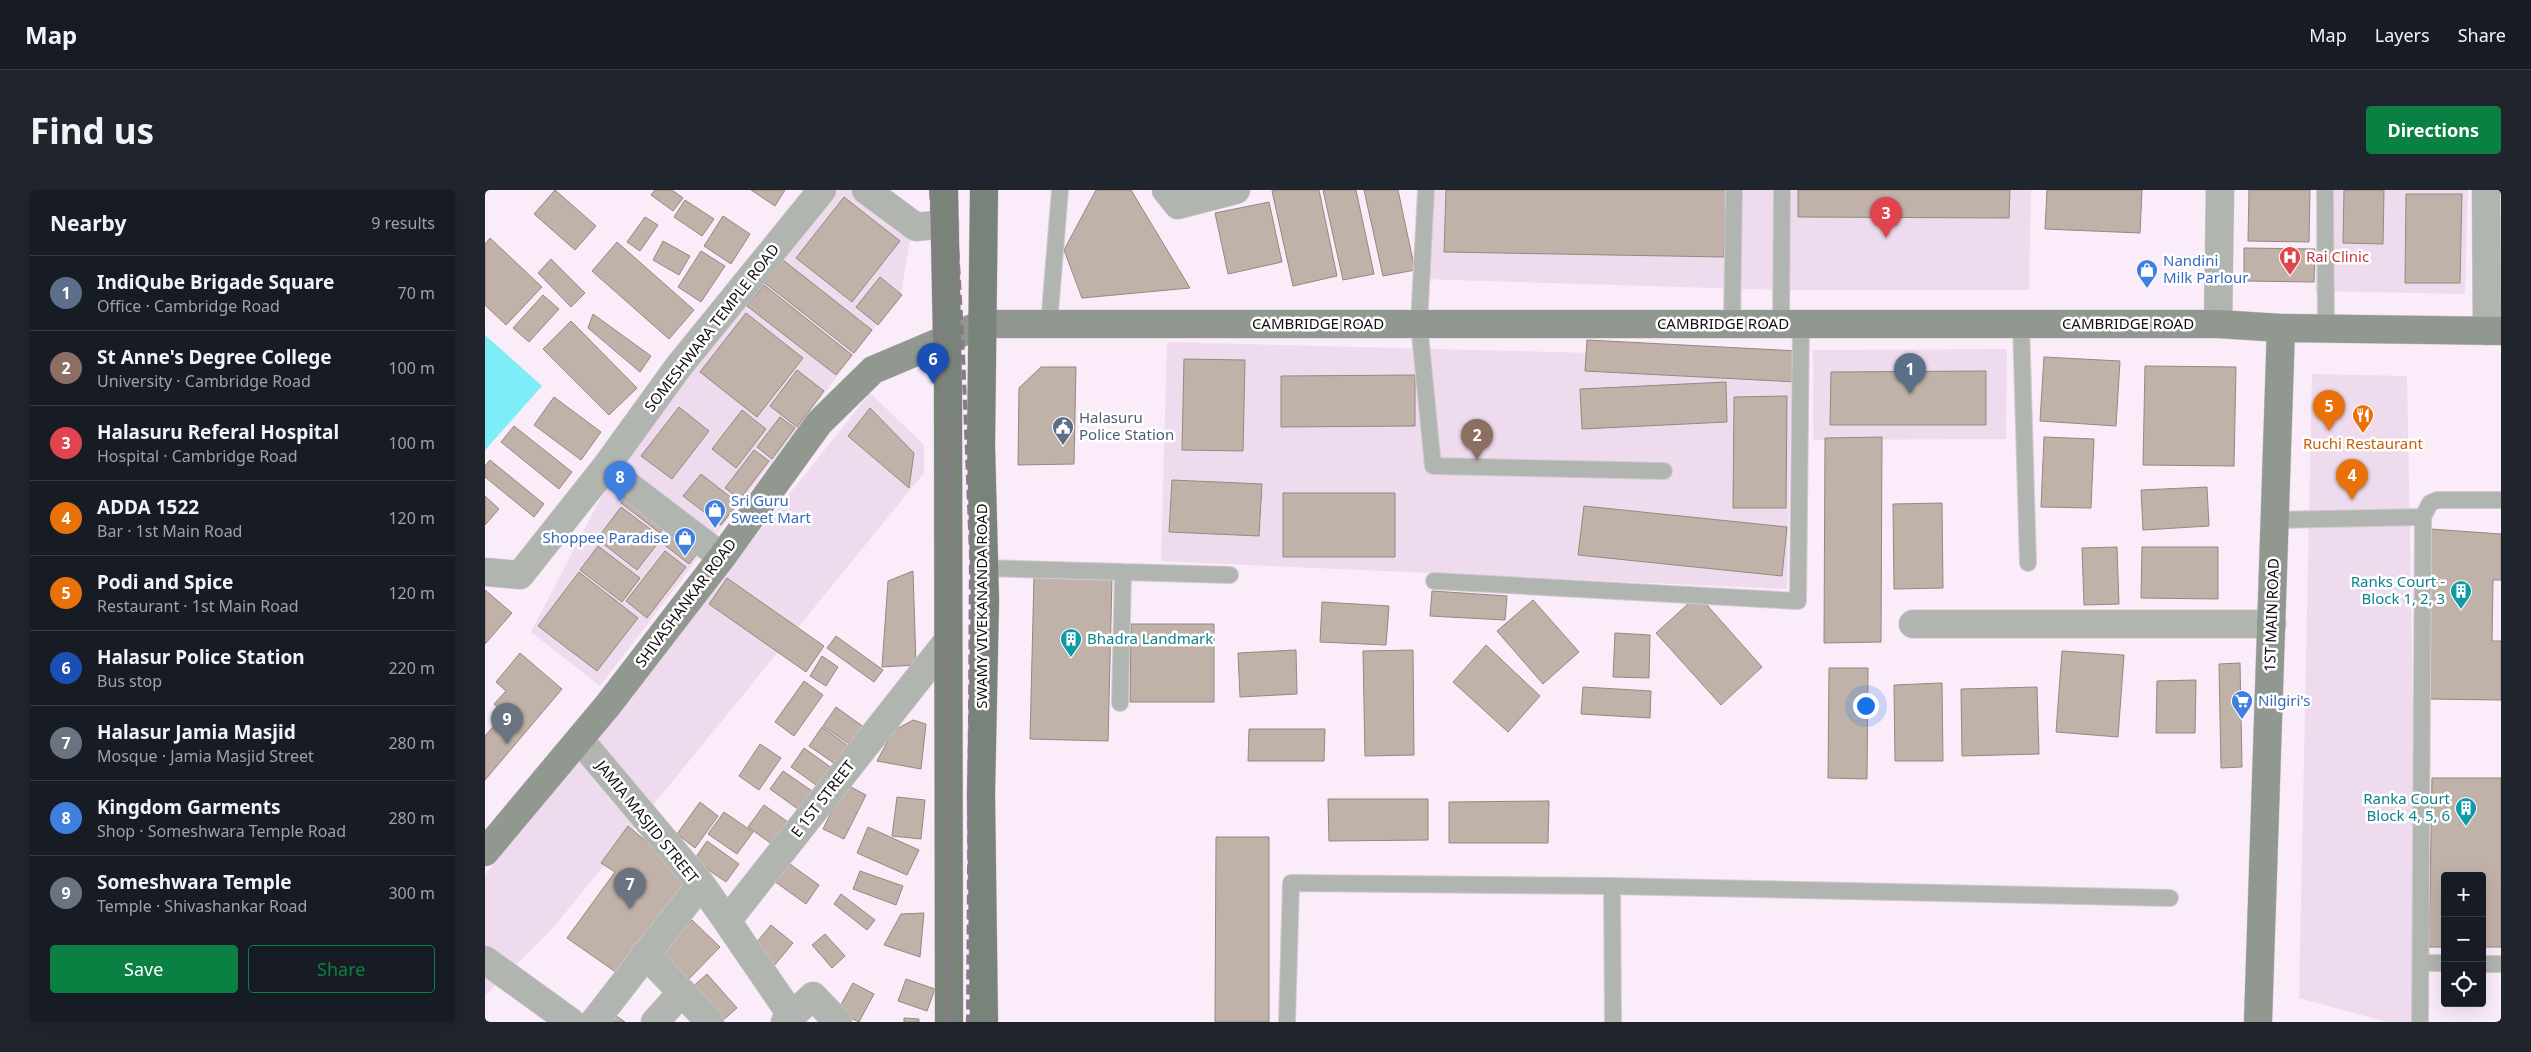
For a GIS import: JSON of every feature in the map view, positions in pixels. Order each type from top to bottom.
[{"type":"main road","points":[[944,190],[947,338],[949,1022]]},
{"type":"main road","name":"SWAMY VIVEKANANDA ROAD","points":[[984,190],[981,445],[984,568],[981,794],[984,1022]]},
{"type":"street","name":"SOMESHWARA TEMPLE ROAD","points":[[485,572],[520,575],[605,468],[679,366],[822,190]]},
{"type":"street","points":[[866,190],[916,227],[945,224]]},
{"type":"street","points":[[1166,190],[1178,205],[1236,190]]},
{"type":"street","points":[[2218,324],[2220,190]]},
{"type":"street","points":[[2486,190],[2494,331]]},
{"type":"street","name":"CAMBRIDGE ROAD","points":[[947,338],[982,324],[2218,324],[2281,328],[2494,331]]},
{"type":"street","name":"1ST MAIN ROAD","points":[[2258,1022],[2281,328]]},
{"type":"street","name":"SHIVASHANKAR ROAD","points":[[485,852],[580,740],[722,557],[819,422],[873,370],[947,338]]},
{"type":"street","points":[[605,468],[722,557]]},
{"type":"street","points":[[1913,624],[2271,624]]},
{"type":"street","name":"E 1ST STREET","points":[[727,921],[947,642]]},
{"type":"street","name":"JAMIA MASJID STREET","points":[[580,740],[701,884],[594,1022]]},
{"type":"street","points":[[701,884],[727,921],[789,1019],[813,996],[838,1022]]},
{"type":"street","points":[[645,954],[710,1022]]},
{"type":"street","points":[[485,960],[571,1022]]},
{"type":"street","points":[[655,1022],[682,992]]},
{"type":"lane","points":[[1049,324],[1061,190]]},
{"type":"lane","points":[[1426,190],[1419,324],[1433,466],[1664,471]]},
{"type":"lane","points":[[1732,324],[1735,190]]},
{"type":"lane","points":[[1434,581],[1798,601],[1791,324],[1781,190]]},
{"type":"lane","points":[[2325,190],[2326,328]]},
{"type":"lane","points":[[2021,324],[2028,563]]},
{"type":"lane","points":[[2420,1022],[2423,517],[2430,503],[2438,500],[2501,500]]},
{"type":"lane","points":[[2275,520],[2423,517]]},
{"type":"lane","points":[[984,568],[1230,575]]},
{"type":"lane","points":[[1121,703],[1123,572]]},
{"type":"lane","points":[[1287,1022],[1291,883],[1612,886],[2170,898]]},
{"type":"lane","points":[[1612,886],[1613,1022]]},
{"type":"lane","points":[[2420,963],[2441,963]]},
{"type":"lane","points":[[2486,964],[2501,964]]},
{"type":"shaded area","points":[[833,190],[851,190],[911,235],[901,293],[600,686],[531,632],[621,459]]},
{"type":"shaded area","points":[[1421,190],[2031,190],[2029,290],[1781,290],[1421,279]]},
{"type":"shaded area","points":[[2317,190],[2468,190],[2465,294],[2315,291]]},
{"type":"shaded area","points":[[1167,342],[1792,358],[1787,589],[1161,561]]},
{"type":"shaded area","points":[[2007,349],[2006,439],[1813,440],[1813,350]]},
{"type":"shaded area","points":[[2312,374],[2407,376],[2419,1022],[2387,1022],[2299,998]]},
{"type":"shaded area","points":[[870,393],[924,445],[924,473],[552,929],[485,996],[485,875]]},
{"type":"water","points":[[485,335],[542,386],[485,450]]},
{"type":"building","points":[[555,190],[596,226],[575,250],[534,214]]},
{"type":"building","points":[[655,190],[672,190],[683,198],[673,211],[651,195]]},
{"type":"building","points":[[751,190],[785,190],[775,206]]},
{"type":"building","points":[[1096,190],[1131,190],[1190,288],[1082,298],[1064,250]]},
{"type":"building","points":[[1319,190],[1337,276],[1293,286],[1272,191]]},
{"type":"building","points":[[1323,190],[1356,190],[1374,274],[1343,280]]},
{"type":"building","points":[[1364,190],[1398,190],[1415,270],[1383,276]]},
{"type":"building","points":[[1446,190],[1726,190],[1724,257],[1444,252]]},
{"type":"building","points":[[1798,190],[2010,190],[2009,218],[1798,217]]},
{"type":"building","points":[[2047,190],[2142,190],[2140,233],[2045,229]]},
{"type":"building","points":[[2249,190],[2310,190],[2309,242],[2248,241]]},
{"type":"building","points":[[2344,190],[2384,190],[2383,244],[2343,243]]},
{"type":"building","points":[[2406,194],[2462,194],[2460,283],[2405,283]]},
{"type":"building","points":[[844,197],[900,241],[852,302],[796,258]]},
{"type":"building","points":[[685,200],[714,219],[702,236],[674,217]]},
{"type":"building","points":[[1269,202],[1282,262],[1228,274],[1215,213]]},
{"type":"building","points":[[723,216],[750,234],[731,264],[704,246]]},
{"type":"building","points":[[645,217],[658,225],[640,251],[627,242]]},
{"type":"building","points":[[490,238],[542,287],[506,325],[485,305],[485,244]]},
{"type":"building","points":[[663,241],[690,256],[679,275],[653,260]]},
{"type":"building","points":[[617,242],[694,310],[669,339],[592,271]]},
{"type":"building","points":[[2244,248],[2315,249],[2314,282],[2244,281]]},
{"type":"building","points":[[701,251],[725,266],[701,302],[678,287]]},
{"type":"building","points":[[551,259],[585,293],[571,307],[538,273]]},
{"type":"building","points":[[783,260],[872,330],[854,353],[765,283]]},
{"type":"building","points":[[880,277],[902,295],[878,325],[856,307]]},
{"type":"building","points":[[764,285],[852,355],[836,375],[747,306]]},
{"type":"building","points":[[543,295],[559,309],[529,342],[513,328]]},
{"type":"building","points":[[746,313],[803,358],[757,417],[700,372]]},
{"type":"building","points":[[593,314],[651,356],[640,372],[588,328]]},
{"type":"building","points":[[571,321],[637,388],[609,415],[543,349]]},
{"type":"building","points":[[1587,340],[1798,351],[1797,382],[1585,371]]},
{"type":"building","points":[[2044,357],[2120,361],[2116,426],[2040,421]]},
{"type":"building","points":[[1184,359],[1245,360],[1243,451],[1182,450]]},
{"type":"building","points":[[2145,366],[2236,367],[2234,466],[2143,465]]},
{"type":"building","points":[[1041,367],[1076,367],[1074,464],[1018,465],[1019,388]]},
{"type":"building","points":[[797,370],[824,391],[797,427],[770,406]]},
{"type":"building","points":[[1986,371],[1986,425],[1830,425],[1831,372]]},
{"type":"building","points":[[1415,375],[1415,426],[1281,427],[1281,376]]},
{"type":"building","points":[[1726,382],[1727,422],[1582,429],[1580,389]]},
{"type":"building","points":[[1787,396],[1786,508],[1733,508],[1734,397]]},
{"type":"building","points":[[554,397],[601,432],[581,460],[534,425]]},
{"type":"building","points":[[679,407],[709,431],[672,479],[641,456]]},
{"type":"building","points":[[870,408],[914,453],[909,488],[848,436]]},
{"type":"building","points":[[742,410],[766,429],[736,468],[712,449]]},
{"type":"building","points":[[780,417],[795,428],[772,459],[757,447]]},
{"type":"building","points":[[514,426],[572,472],[559,489],[501,442]]},
{"type":"building","points":[[1882,437],[1881,642],[1824,643],[1825,438]]},
{"type":"building","points":[[2044,437],[2094,439],[2091,508],[2041,507]]},
{"type":"building","points":[[754,450],[769,461],[740,499],[725,488]]},
{"type":"building","points":[[490,460],[544,504],[534,517],[485,477],[485,466]]},
{"type":"building","points":[[701,474],[738,503],[721,525],[683,496]]},
{"type":"building","points":[[1172,480],[1262,484],[1259,536],[1169,532]]},
{"type":"building","points":[[2207,487],[2209,526],[2143,530],[2141,490]]},
{"type":"building","points":[[631,491],[669,521],[660,533],[621,503]]},
{"type":"building","points":[[1283,493],[1395,493],[1395,557],[1283,557]]},
{"type":"building","points":[[485,496],[499,509],[485,525]]},
{"type":"building","points":[[1942,503],[1943,588],[1894,589],[1893,504]]},
{"type":"building","points":[[1584,506],[1787,527],[1782,576],[1578,555]]},
{"type":"building","points":[[621,507],[662,538],[637,570],[597,539]]},
{"type":"building","points":[[676,526],[702,547],[689,564],[662,543]]},
{"type":"building","name":"Ranks Court - Block 1, 2, 3","points":[[2430,529],[2501,534],[2501,580],[2493,580],[2492,641],[2501,641],[2501,700],[2427,699]]},
{"type":"building","points":[[598,546],[640,578],[622,602],[580,570]]},
{"type":"building","points":[[2117,547],[2119,604],[2084,605],[2082,548]]},
{"type":"building","points":[[2142,547],[2218,547],[2218,599],[2141,598]]},
{"type":"building","points":[[665,551],[686,567],[647,618],[626,601]]},
{"type":"building","points":[[913,571],[916,665],[882,667],[888,581]]},
{"type":"building","points":[[579,572],[638,618],[597,671],[538,626]]},
{"type":"building","name":"Bhadra Landmark","points":[[1034,576],[1112,578],[1108,741],[1030,739]]},
{"type":"building","points":[[727,578],[824,646],[806,672],[709,604]]},
{"type":"building","points":[[485,590],[512,613],[485,644]]},
{"type":"building","points":[[1432,591],[1507,596],[1505,620],[1430,616]]},
{"type":"building","points":[[1698,595],[1762,667],[1721,705],[1656,633]]},
{"type":"building","points":[[1533,600],[1579,652],[1543,684],[1497,631]]},
{"type":"building","points":[[1322,602],[1389,606],[1386,645],[1320,642]]},
{"type":"building","points":[[1131,624],[1214,624],[1214,702],[1130,702]]},
{"type":"building","points":[[1615,633],[1650,635],[1649,678],[1613,677]]},
{"type":"building","points":[[836,636],[883,670],[874,682],[827,648]]},
{"type":"building","points":[[1486,645],[1540,696],[1508,732],[1453,682]]},
{"type":"building","points":[[1296,650],[1297,694],[1240,697],[1238,653]]},
{"type":"building","points":[[1413,650],[1414,755],[1365,756],[1363,651]]},
{"type":"building","points":[[2062,651],[2124,655],[2118,737],[2056,732]]},
{"type":"building","points":[[520,653],[562,689],[485,780],[485,736],[505,713],[494,704],[506,691],[496,682]]},
{"type":"building","points":[[822,656],[838,667],[826,686],[810,676]]},
{"type":"building","points":[[2240,663],[2242,767],[2221,768],[2219,664]]},
{"type":"building","points":[[1829,668],[1868,668],[1867,779],[1828,778]]},
{"type":"building","points":[[2196,680],[2195,733],[2156,733],[2157,681]]},
{"type":"building","points":[[804,681],[823,695],[794,736],[775,722]]},
{"type":"building","points":[[1942,683],[1943,761],[1895,761],[1894,685]]},
{"type":"building","points":[[1583,687],[1651,691],[1650,718],[1581,714]]},
{"type":"building","points":[[2037,687],[2039,754],[1962,756],[1961,689]]},
{"type":"building","points":[[836,707],[868,730],[855,748],[823,726]]},
{"type":"building","points":[[913,720],[926,724],[921,769],[877,761],[893,731]]},
{"type":"building","points":[[822,727],[854,750],[841,768],[809,746]]},
{"type":"building","points":[[1249,729],[1325,729],[1324,761],[1248,761]]},
{"type":"building","points":[[760,744],[781,758],[759,790],[739,776]]},
{"type":"building","points":[[804,748],[836,771],[823,790],[791,767]]},
{"type":"building","points":[[783,771],[815,793],[802,812],[770,789]]},
{"type":"building","name":"Ranka Court Block 4, 5, 6","points":[[2432,778],[2501,778],[2501,947],[2486,947],[2486,872],[2441,872],[2441,947],[2429,947]]},
{"type":"building","points":[[845,784],[866,795],[844,839],[823,829]]},
{"type":"building","points":[[897,797],[925,800],[921,839],[892,836]]},
{"type":"building","points":[[1328,799],[1428,799],[1428,840],[1329,841]]},
{"type":"building","points":[[1549,801],[1548,843],[1449,843],[1449,802]]},
{"type":"building","points":[[700,802],[718,816],[695,848],[677,834]]},
{"type":"building","points":[[764,805],[792,825],[776,847],[748,827]]},
{"type":"building","points":[[724,812],[753,832],[737,854],[708,834]]},
{"type":"building","points":[[628,826],[693,881],[620,975],[567,938],[615,872],[601,863]]},
{"type":"building","points":[[868,827],[919,850],[907,875],[857,853]]},
{"type":"building","points":[[1216,837],[1269,837],[1269,1022],[1215,1022]]},
{"type":"building","points":[[707,841],[739,864],[726,882],[694,860]]},
{"type":"building","points":[[787,862],[819,885],[806,904],[774,881]]},
{"type":"building","points":[[860,871],[903,886],[896,905],[853,889]]},
{"type":"building","points":[[841,894],[875,920],[867,930],[834,904]]},
{"type":"building","points":[[924,913],[920,957],[884,945],[901,914]]},
{"type":"building","points":[[692,920],[720,947],[683,985],[655,958]]},
{"type":"building","points":[[771,925],[793,943],[773,967],[751,949]]},
{"type":"building","points":[[825,934],[845,956],[832,968],[812,945]]},
{"type":"building","points":[[707,974],[737,1008],[721,1022],[689,990]]},
{"type":"building","points":[[906,979],[935,989],[927,1011],[898,1001]]},
{"type":"building","points":[[853,983],[874,994],[859,1022],[837,1012]]},
{"type":"building","points":[[615,1015],[625,1022],[610,1022]]},
{"type":"building","points":[[904,1018],[919,1019],[919,1022],[904,1022]]},
{"type":"railway","points":[[931,190],[941,354],[949,555],[946,1022]]},
{"type":"railway","points":[[954,190],[971,555],[968,1022]]},
{"type":"place","name":"Halasuru Referal Hospital","points":[[1886,238]]},
{"type":"place","name":"Rai Clinic","points":[[2290,276]]},
{"type":"place","name":"Nandini Milk Parlour","points":[[2147,289]]},
{"type":"place","name":"Halasur Police Station","points":[[933,384]]},
{"type":"place","name":"IndiQube Brigade Square","points":[[1910,394]]},
{"type":"place","name":"Podi and Spice","points":[[2329,431]]},
{"type":"place","name":"Ruchi Restaurant","points":[[2363,434]]},
{"type":"place","name":"Halasuru Police Station","points":[[1063,446]]},
{"type":"place","name":"St Anne's Degree College","points":[[1477,460]]},
{"type":"place","name":"ADDA 1522","points":[[2352,500]]},
{"type":"place","name":"Kingdom Garments","points":[[620,502]]},
{"type":"place","name":"Sri Guru Sweet Mart","points":[[715,529]]},
{"type":"place","name":"Shoppee Paradise","points":[[685,557]]},
{"type":"place","name":"Ranks Court - Block 1, 2, 3","points":[[2461,610]]},
{"type":"place","name":"Bhadra Landmark","points":[[1071,658]]},
{"type":"place","name":"Nilgiri's","points":[[2242,720]]},
{"type":"place","name":"Someshwara Temple","points":[[507,744]]},
{"type":"place","name":"Ranka Court Block 4, 5, 6","points":[[2466,827]]},
{"type":"place","name":"Halasur Jamia Masjid","points":[[630,909]]}]
